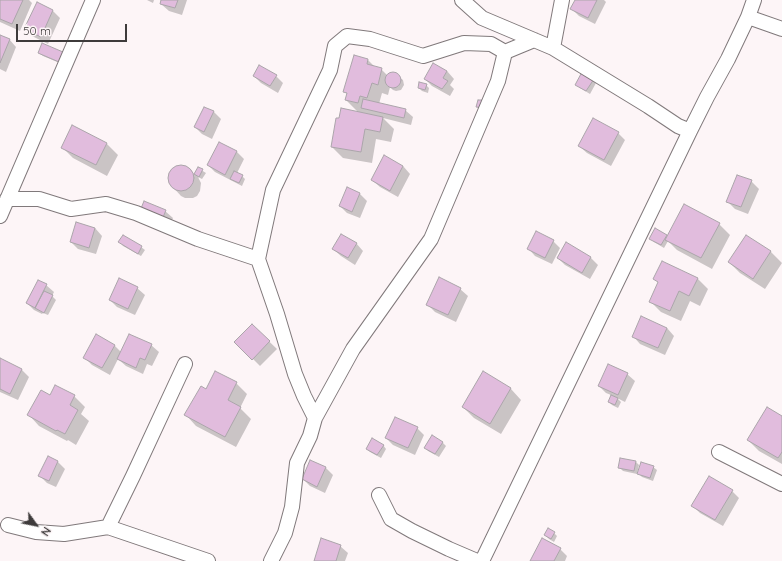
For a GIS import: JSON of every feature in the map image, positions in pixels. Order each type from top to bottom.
[{"type":"street","points":[[0,216],[93,0]]},
{"type":"street","points":[[462,0],[482,18],[553,48],[678,126],[690,131]]},
{"type":"street","points":[[553,48],[562,0]]},
{"type":"street","points":[[482,561],[690,131],[748,18],[754,0]]},
{"type":"street","points":[[748,18],[782,29]]},
{"type":"street","points":[[315,418],[295,374],[277,314],[258,259],[273,190],[330,70],[335,46],[347,36],[370,39],[423,56],[464,43],[491,44],[505,52]]},
{"type":"street","points":[[505,52],[534,40]]},
{"type":"street","points":[[271,561],[286,533],[292,507],[297,463],[310,436],[315,418],[353,349],[431,239],[498,82],[505,52]]},
{"type":"street","points":[[7,200],[39,199],[71,209],[106,204],[136,213],[198,239],[258,259]]},
{"type":"street","points":[[108,527],[185,364]]},
{"type":"street","points":[[719,452],[782,484]]},
{"type":"street","points":[[379,495],[391,519],[412,531],[477,561]]},
{"type":"street","points":[[8,525],[36,532],[64,534],[108,527],[208,561]]},
{"type":"building","points":[[0,0],[23,0],[12,24],[0,19]]},
{"type":"building","points":[[161,0],[178,0],[175,8],[160,4]]},
{"type":"building","points":[[575,0],[597,0],[588,18],[570,9]]},
{"type":"building","points":[[37,2],[53,10],[41,37],[24,29]]},
{"type":"building","points":[[0,35],[10,39],[0,63]]},
{"type":"building","points":[[42,43],[63,52],[59,62],[38,53]]},
{"type":"building","points":[[354,55],[368,59],[367,64],[382,68],[378,85],[372,83],[367,98],[360,96],[358,103],[345,100],[347,93],[343,92]]},
{"type":"building","points":[[433,63],[447,71],[443,78],[448,81],[442,89],[424,79]]},
{"type":"building","points":[[259,65],[277,75],[270,86],[253,76]]},
{"type":"building","points":[[393,72],[399,74],[401,80],[399,86],[393,88],[387,86],[385,80],[387,74]]},
{"type":"building","points":[[582,72],[594,79],[586,91],[575,85]]},
{"type":"building","points":[[419,82],[427,84],[425,90],[418,88]]},
{"type":"building","points":[[363,99],[406,109],[404,118],[361,108]]},
{"type":"building","points":[[478,100],[485,100],[484,108],[476,107]]},
{"type":"building","points":[[204,107],[214,111],[204,132],[194,127]]},
{"type":"building","points":[[341,108],[383,117],[380,132],[365,129],[361,152],[331,147],[336,118],[339,118]]},
{"type":"building","points":[[593,118],[619,132],[604,160],[578,146]]},
{"type":"building","points":[[72,125],[107,143],[96,165],[61,148]]},
{"type":"building","points":[[219,142],[237,151],[225,175],[207,165]]},
{"type":"building","points":[[384,155],[403,166],[390,191],[371,180]]},
{"type":"building","points":[[181,165],[190,169],[194,178],[190,187],[181,191],[172,187],[168,178],[172,169]]},
{"type":"building","points":[[198,167],[203,169],[199,177],[194,174]]},
{"type":"building","points":[[234,171],[243,175],[239,183],[230,179]]},
{"type":"building","points":[[737,175],[752,180],[741,207],[726,202]]},
{"type":"building","points":[[347,187],[360,193],[352,212],[339,206]]},
{"type":"building","points":[[144,201],[166,210],[162,220],[140,211]]},
{"type":"building","points":[[684,204],[720,223],[701,258],[665,240]]},
{"type":"building","points":[[76,222],[95,228],[89,248],[70,242]]},
{"type":"building","points":[[655,228],[667,235],[661,245],[649,239]]},
{"type":"building","points":[[536,231],[554,240],[545,258],[527,249]]},
{"type":"building","points":[[341,234],[357,243],[348,258],[332,249]]},
{"type":"building","points":[[123,235],[142,246],[138,254],[118,242]]},
{"type":"building","points":[[746,235],[771,251],[753,279],[728,262]]},
{"type":"building","points":[[566,242],[591,257],[582,273],[557,258]]},
{"type":"building","points":[[662,261],[698,278],[689,296],[679,291],[670,311],[649,302],[658,282],[653,279]]},
{"type":"building","points":[[439,277],[461,288],[448,315],[426,305]]},
{"type":"building","points":[[119,278],[138,287],[128,309],[109,300]]},
{"type":"building","points":[[38,280],[47,284],[35,308],[26,303]]},
{"type":"building","points":[[44,291],[53,295],[44,313],[35,308]]},
{"type":"building","points":[[641,316],[667,328],[658,348],[632,337]]},
{"type":"building","points":[[252,324],[270,341],[252,360],[234,342]]},
{"type":"building","points":[[96,334],[115,345],[102,368],[83,358]]},
{"type":"building","points":[[129,334],[152,344],[145,360],[140,358],[136,368],[117,359]]},
{"type":"building","points":[[0,358],[22,369],[10,394],[0,389]]},
{"type":"building","points":[[608,364],[628,373],[618,395],[598,386]]},
{"type":"building","points":[[215,371],[237,382],[228,400],[241,407],[225,437],[184,415],[201,386],[206,389]]},
{"type":"building","points":[[483,371],[511,388],[490,424],[462,407]]},
{"type":"building","points":[[55,385],[75,395],[70,405],[78,410],[65,434],[57,430],[56,431],[27,415],[41,390],[50,395]]},
{"type":"building","points":[[611,395],[618,398],[615,405],[608,402]]},
{"type":"building","points":[[767,407],[782,416],[782,452],[778,458],[747,440]]},
{"type":"building","points":[[395,417],[418,427],[408,448],[385,438]]},
{"type":"building","points":[[432,435],[443,442],[435,454],[424,448]]},
{"type":"building","points":[[372,438],[384,445],[377,455],[366,449]]},
{"type":"building","points":[[48,456],[58,461],[49,481],[38,476]]},
{"type":"building","points":[[620,458],[636,461],[634,471],[618,468]]},
{"type":"building","points":[[310,460],[326,467],[317,487],[302,479]]},
{"type":"building","points":[[641,462],[654,466],[650,478],[637,474]]},
{"type":"building","points":[[709,476],[733,490],[715,520],[691,506]]},
{"type":"building","points":[[548,528],[555,532],[551,539],[544,535]]},
{"type":"building","points":[[321,538],[341,545],[336,561],[314,561]]},
{"type":"building","points":[[542,538],[561,548],[554,561],[530,561]]}]
